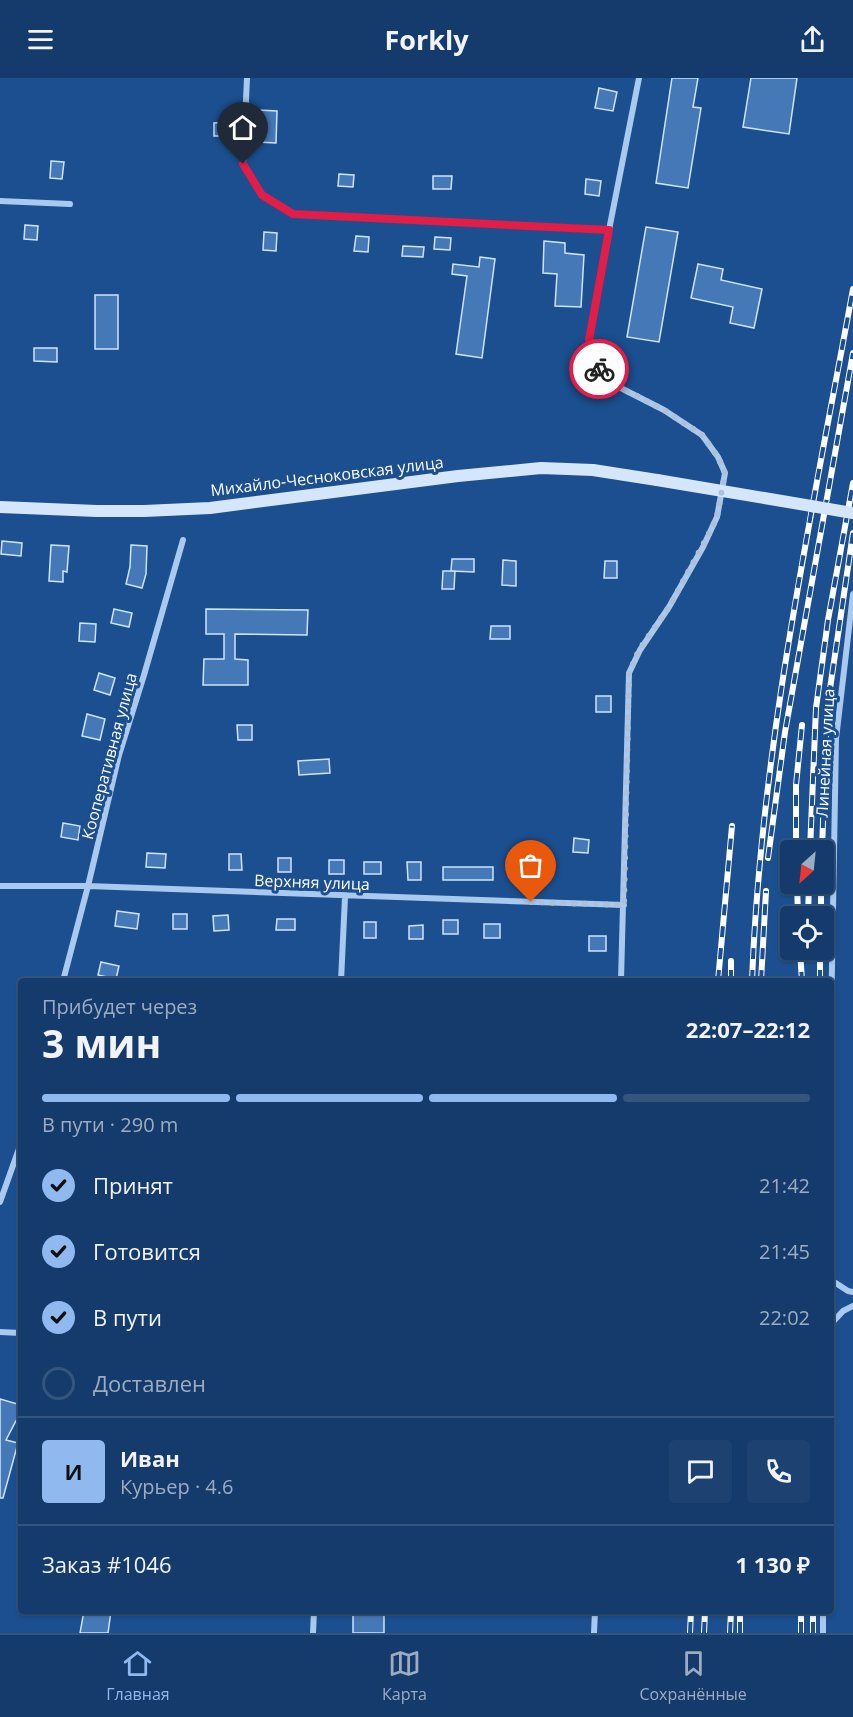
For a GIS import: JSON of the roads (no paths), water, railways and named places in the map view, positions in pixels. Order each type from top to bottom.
[{"type":"street","points":[[247,78],[243,164],[262,195],[293,214],[609,230]]},
{"type":"street","points":[[621,978],[629,673],[639,650],[669,607],[717,517],[725,473],[718,457],[702,435],[664,410],[609,382],[592,361],[589,340],[639,78]]},
{"type":"street","points":[[0,201],[70,204]]},
{"type":"street","name":"Михайло-Чесноковская улица","points":[[0,507],[97,512],[210,508],[458,476],[541,468],[593,470],[853,513]]},
{"type":"street","name":"Кооперативная улица","points":[[64,978],[119,755],[148,665],[183,540]]},
{"type":"street","name":"Линейная улица","points":[[832,978],[836,739],[853,594]]},
{"type":"street","name":"Верхняя улица","points":[[0,886],[88,886],[345,897],[624,905]]},
{"type":"street","points":[[341,978],[345,897]]},
{"type":"street","points":[[0,1203],[18,1152]]},
{"type":"street","points":[[834,1282],[853,1292]]},
{"type":"street","points":[[834,1321],[843,1311],[853,1306]]},
{"type":"street","points":[[0,1332],[18,1333]]},
{"type":"street","points":[[314,1614],[314,1633]]},
{"type":"street","points":[[594,1633],[595,1614]]},
{"type":"street","points":[[822,1633],[823,1614]]},
{"type":"railway","points":[[752,978],[757,893],[777,720],[805,547],[853,289]]},
{"type":"railway","points":[[768,858],[785,732],[853,353]]},
{"type":"railway","points":[[810,840],[816,708],[828,620],[853,483]]},
{"type":"railway","points":[[822,840],[827,709],[853,533]]},
{"type":"railway","points":[[796,840],[796,785],[802,725]]},
{"type":"railway","points":[[718,978],[732,826]]},
{"type":"railway","points":[[761,978],[766,891]]},
{"type":"railway","points":[[797,894],[798,906]]},
{"type":"railway","points":[[808,906],[809,894]]},
{"type":"railway","points":[[821,894],[821,906]]},
{"type":"railway","points":[[801,960],[802,978]]},
{"type":"railway","points":[[820,960],[820,978]]},
{"type":"railway","points":[[731,961],[731,978]]},
{"type":"railway","points":[[690,1633],[691,1614]]},
{"type":"railway","points":[[704,1633],[705,1614]]},
{"type":"railway","points":[[730,1633],[731,1614]]},
{"type":"railway","points":[[740,1614],[740,1633]]},
{"type":"railway","points":[[801,1614],[801,1633]]},
{"type":"railway","points":[[813,1614],[813,1633]]}]
